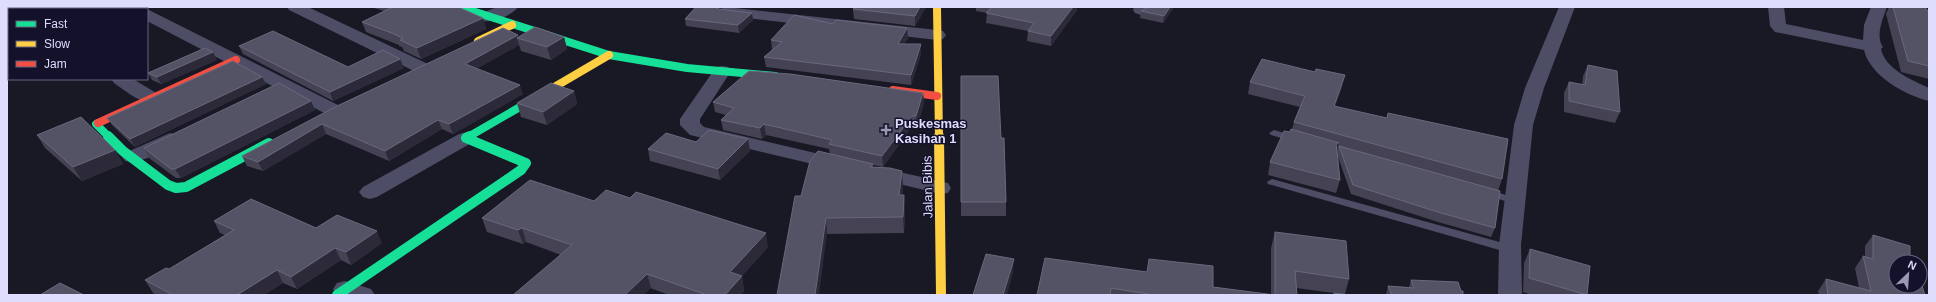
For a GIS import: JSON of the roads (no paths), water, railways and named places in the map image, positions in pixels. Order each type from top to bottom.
[{"type":"street","points":[[295,7],[419,69]]},
{"type":"street","points":[[460,7],[609,55],[687,68],[784,77]]},
{"type":"street","points":[[488,17],[510,7]]},
{"type":"street","name":"Jalan Bibis","points":[[937,7],[937,96],[941,188],[942,295]]},
{"type":"street","points":[[1510,295],[1510,249],[1522,136],[1526,115],[1567,7]]},
{"type":"street","points":[[1776,7],[1778,26],[1781,28],[1874,47]]},
{"type":"street","points":[[1879,7],[1871,29],[1875,58],[1880,65],[1917,90],[1929,95]]},
{"type":"street","points":[[726,12],[937,35]]},
{"type":"street","points":[[148,15],[284,84],[331,111]]},
{"type":"street","points":[[470,45],[512,25]]},
{"type":"street","points":[[370,192],[609,55]]},
{"type":"street","points":[[236,60],[105,118],[96,124],[123,151],[168,185],[176,188],[186,187],[279,138]]},
{"type":"street","points":[[722,71],[690,119],[690,125],[697,130],[941,188]]},
{"type":"street","points":[[122,80],[151,98]]},
{"type":"street","points":[[263,94],[284,84]]},
{"type":"street","points":[[883,89],[937,96]]},
{"type":"street","points":[[132,157],[187,130]]},
{"type":"street","points":[[348,293],[521,170],[526,163],[466,138]]},
{"type":"lane","points":[[1274,133],[1304,141]]},
{"type":"lane","points":[[1272,182],[1510,249]]},
{"type":"lane","points":[[1477,190],[1515,201]]},
{"type":"place","name":"Puskesmas Kasihan 1","points":[[886,130]]}]
